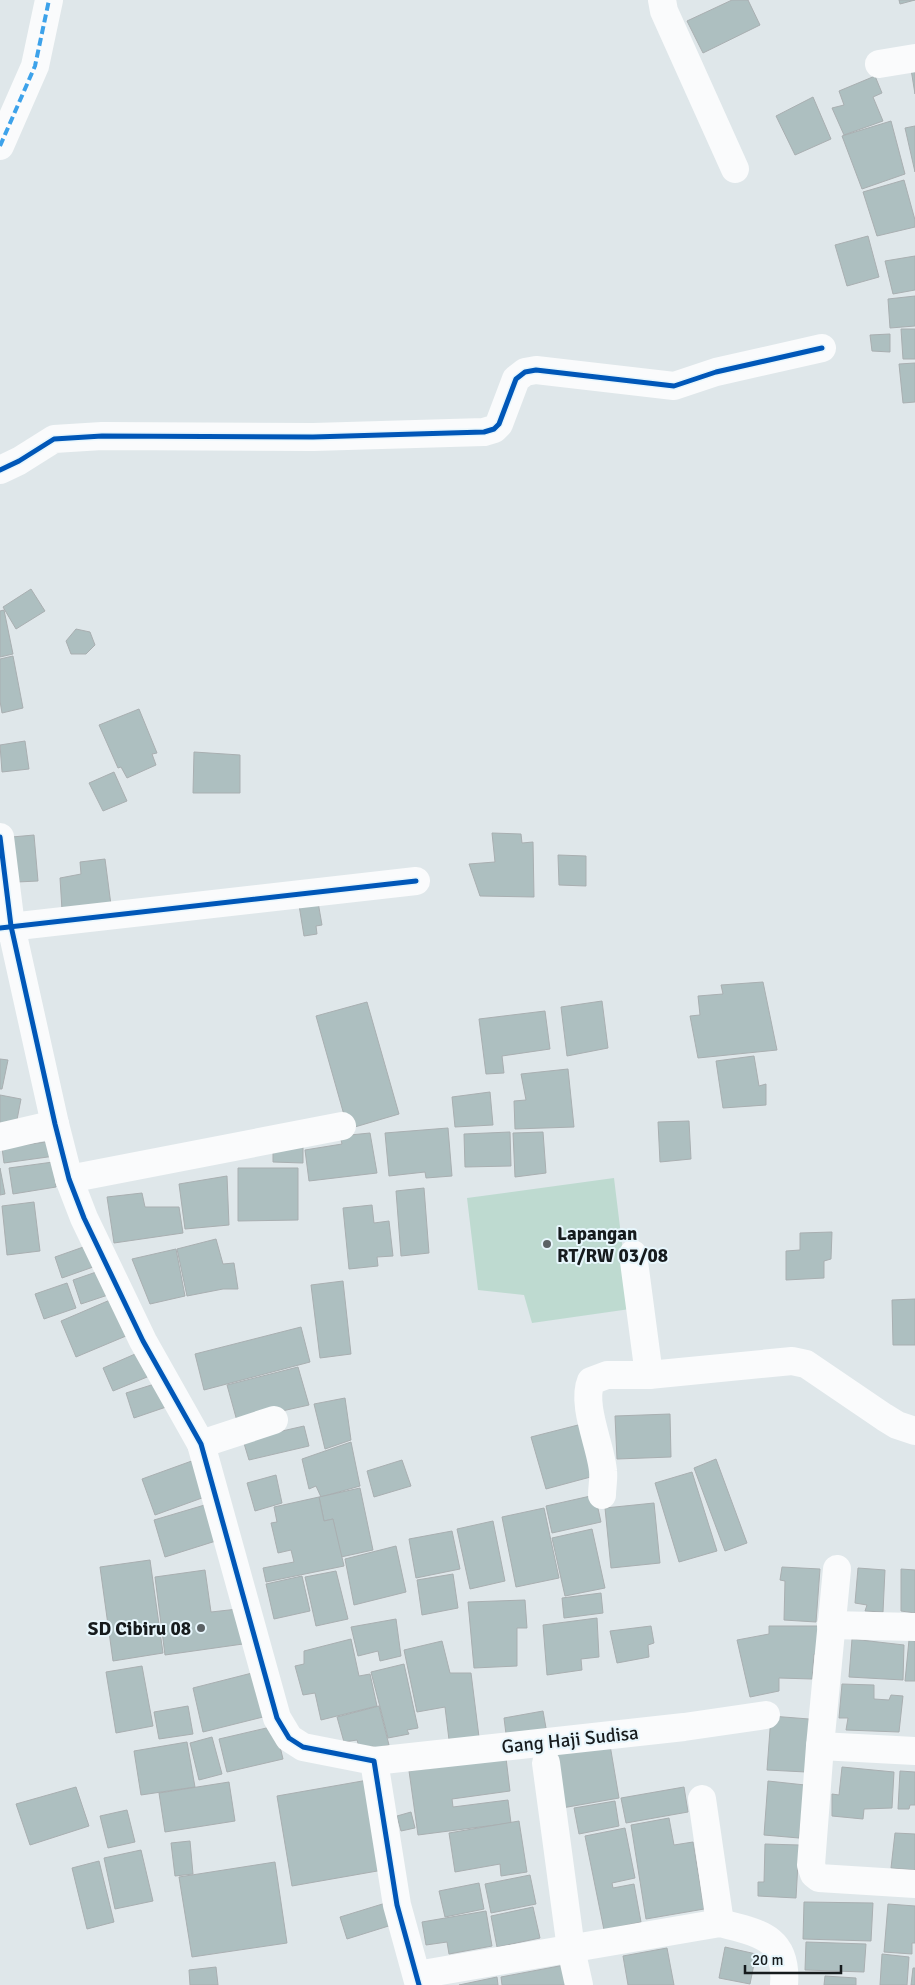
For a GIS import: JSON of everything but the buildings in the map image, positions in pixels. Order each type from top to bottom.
[{"type":"street","points":[[0,146],[35,66],[49,0]]},
{"type":"street","points":[[662,0],[664,10],[735,169]]},
{"type":"street","points":[[879,64],[915,58]]},
{"type":"street","points":[[0,470],[19,461],[54,439],[102,436],[313,438],[484,432],[494,430],[500,424],[516,379],[526,372],[536,370],[674,386],[716,372],[822,348]]},
{"type":"street","name":"Gang Haji Sudisa","points":[[0,836],[5,927],[70,1179],[84,1218],[143,1341],[201,1444],[277,1718],[289,1738],[303,1747],[374,1761],[684,1727],[766,1715]]},
{"type":"street","points":[[5,927],[416,881]]},
{"type":"street","points":[[0,1137],[55,1124]]},
{"type":"street","points":[[70,1179],[342,1126]]},
{"type":"street","points":[[634,1254],[649,1376]]},
{"type":"street","points":[[602,1495],[603,1472],[588,1388],[591,1381],[607,1375],[649,1376],[792,1361],[800,1362],[806,1364],[884,1418],[915,1431]]},
{"type":"street","points":[[201,1444],[274,1420]]},
{"type":"street","points":[[837,1569],[811,1866],[814,1874],[819,1878],[915,1884]]},
{"type":"street","points":[[831,1625],[915,1627]]},
{"type":"street","points":[[820,1746],[915,1751]]},
{"type":"street","points":[[374,1761],[397,1905],[418,1980],[571,1949],[720,1923],[760,1934],[771,1940],[779,1952],[785,1976],[784,1985]]},
{"type":"street","points":[[546,1763],[571,1949],[579,1985]]},
{"type":"street","points":[[702,1799],[720,1923]]},
{"type":"green space","name":"Lapangan RT/RW 03/08","points":[[614,1178],[630,1309],[532,1323],[524,1295],[478,1290],[467,1198]]},
{"type":"marked path","points":[[0,146],[35,66],[49,0]]},
{"type":"cycle path","points":[[0,470],[19,461],[54,439],[102,436],[313,437],[484,432],[494,429],[499,424],[516,379],[525,372],[536,370],[674,386],[716,372],[822,348]]},
{"type":"cycle path","points":[[0,837],[11,926],[69,1179],[84,1218],[143,1341],[201,1444],[277,1718],[289,1738],[303,1747],[374,1761],[397,1905],[419,1985]]},
{"type":"cycle path","points":[[0,928],[416,881]]},
{"type":"place","name":"Lapangan RT/RW 03/08","points":[[547,1244]]},
{"type":"place","name":"SD Cibiru 08","points":[[201,1628]]}]
